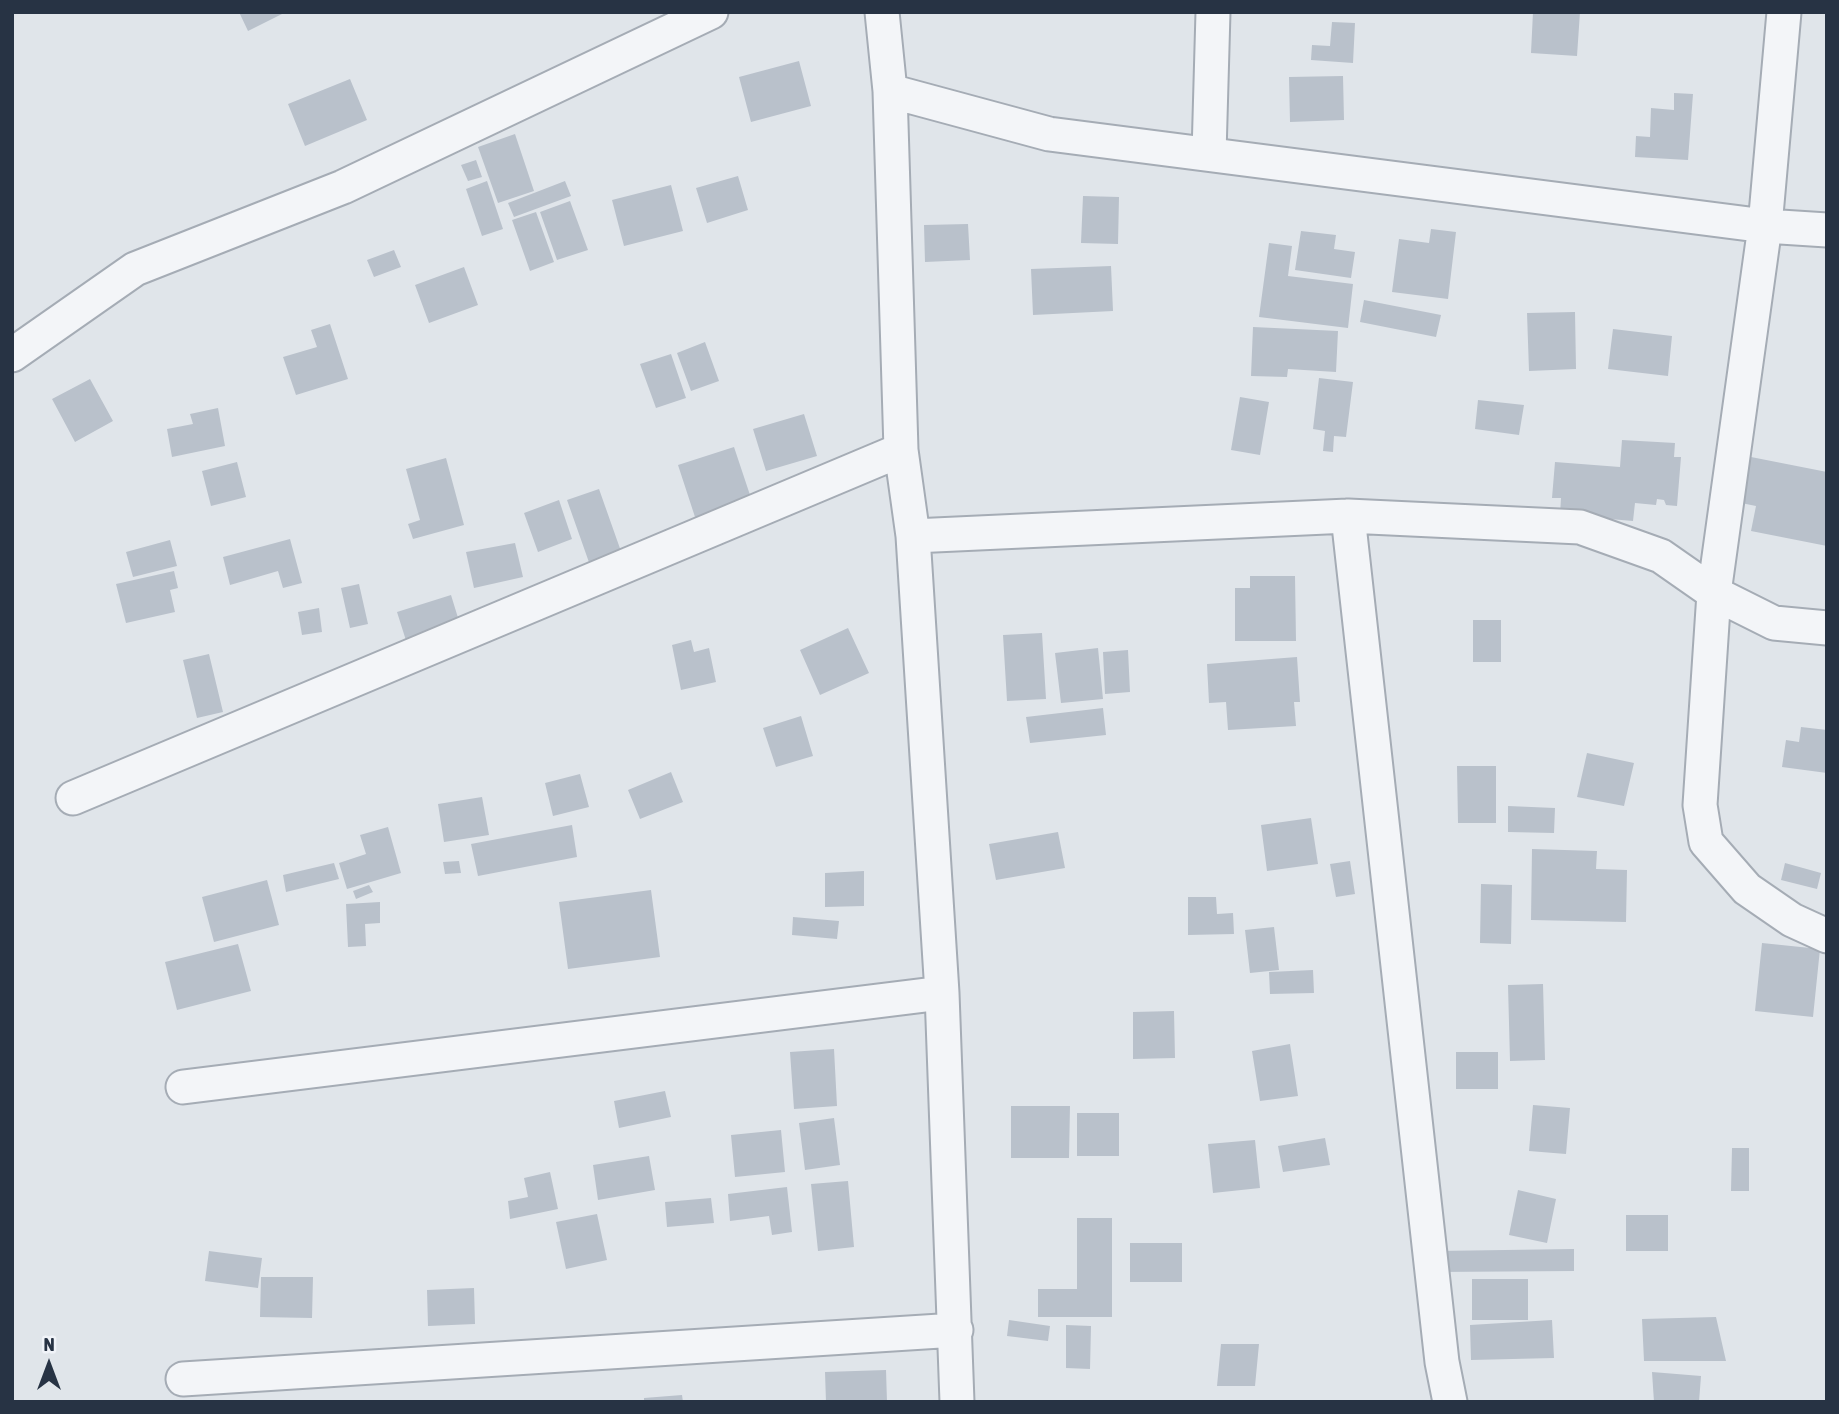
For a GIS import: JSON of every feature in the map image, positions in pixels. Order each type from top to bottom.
[{"type":"street","points":[[12,355],[135,270],[343,187],[711,12]]},
{"type":"street","points":[[882,12],[890,91],[901,450],[913,536],[942,993],[957,1402]]},
{"type":"street","points":[[1209,154],[1213,12]]},
{"type":"street","points":[[1784,12],[1765,226],[1714,593],[1700,805],[1706,842],[1747,889],[1792,920],[1827,936]]},
{"type":"street","points":[[890,91],[1049,134],[1765,226],[1827,230]]},
{"type":"street","points":[[73,798],[901,450]]},
{"type":"street","points":[[913,536],[1348,516],[1580,527],[1661,556],[1714,593],[1774,624],[1827,628]]},
{"type":"street","points":[[1348,516],[1442,1362],[1450,1402]]},
{"type":"street","points":[[184,1087],[942,993]]},
{"type":"street","points":[[184,1379],[956,1330]]},
{"type":"building","points":[[239,12],[286,12],[248,31]]},
{"type":"building","points":[[1533,12],[1580,12],[1577,56],[1531,53]]},
{"type":"building","points":[[1332,22],[1355,23],[1353,63],[1311,60],[1312,45],[1330,46]]},
{"type":"building","points":[[799,61],[811,106],[751,122],[739,77]]},
{"type":"building","points":[[1343,76],[1344,120],[1290,122],[1289,77]]},
{"type":"building","points":[[350,79],[367,120],[305,146],[288,104]]},
{"type":"building","points":[[1674,93],[1693,94],[1688,160],[1635,157],[1636,136],[1650,137],[1651,108],[1674,110]]},
{"type":"building","points":[[515,134],[534,191],[498,203],[478,147]]},
{"type":"building","points":[[476,160],[482,177],[468,181],[461,165]]},
{"type":"building","points":[[738,176],[748,210],[707,223],[696,188]]},
{"type":"building","points":[[487,181],[503,229],[482,236],[466,189]]},
{"type":"building","points":[[565,181],[571,196],[514,217],[508,203]]},
{"type":"building","points":[[671,185],[683,231],[624,246],[612,200]]},
{"type":"building","points":[[1083,196],[1119,197],[1118,244],[1081,243]]},
{"type":"building","points":[[570,201],[588,250],[557,260],[540,212]]},
{"type":"building","points":[[536,212],[554,262],[530,271],[512,220]]},
{"type":"building","points":[[968,224],[970,260],[925,262],[924,225]]},
{"type":"building","points":[[1431,229],[1456,232],[1448,299],[1392,292],[1399,239],[1429,243]]},
{"type":"building","points":[[1301,231],[1336,235],[1334,249],[1355,252],[1351,278],[1295,270]]},
{"type":"building","points":[[1269,243],[1292,246],[1288,276],[1353,284],[1348,328],[1259,317]]},
{"type":"building","points":[[394,250],[401,267],[374,277],[367,260]]},
{"type":"building","points":[[1111,266],[1113,311],[1033,315],[1031,269]]},
{"type":"building","points":[[464,267],[478,305],[429,323],[415,285]]},
{"type":"building","points":[[1364,300],[1441,315],[1436,337],[1360,322]]},
{"type":"building","points":[[1575,312],[1576,369],[1529,371],[1527,313]]},
{"type":"building","points":[[330,324],[348,379],[296,395],[283,357],[317,347],[311,330]]},
{"type":"building","points":[[1253,327],[1338,331],[1336,372],[1288,369],[1287,377],[1251,376]]},
{"type":"building","points":[[1613,329],[1672,336],[1668,376],[1608,369]]},
{"type":"building","points":[[705,342],[719,381],[691,391],[677,353]]},
{"type":"building","points":[[671,354],[686,398],[656,408],[640,364]]},
{"type":"building","points":[[1319,378],[1353,382],[1346,437],[1334,436],[1333,452],[1323,451],[1325,431],[1313,429]]},
{"type":"building","points":[[90,379],[113,421],[75,442],[52,399]]},
{"type":"building","points":[[1240,397],[1269,402],[1260,455],[1231,450]]},
{"type":"building","points":[[1478,400],[1524,405],[1519,435],[1475,429]]},
{"type":"building","points":[[218,408],[225,446],[172,457],[167,429],[193,424],[190,414]]},
{"type":"building","points":[[804,414],[817,456],[766,471],[753,429]]},
{"type":"building","points":[[1622,440],[1675,443],[1674,457],[1681,457],[1677,506],[1666,505],[1664,500],[1657,499],[1656,505],[1635,503],[1633,521],[1610,519],[1610,528],[1560,515],[1561,498],[1552,498],[1555,462],[1620,467]]},
{"type":"building","points":[[734,447],[751,498],[695,517],[678,465]]},
{"type":"building","points":[[1751,457],[1827,472],[1827,546],[1751,531],[1756,506],[1741,503]]},
{"type":"building","points":[[446,458],[464,525],[413,539],[408,524],[420,520],[406,469]]},
{"type":"building","points":[[237,462],[246,497],[211,506],[202,471]]},
{"type":"building","points":[[599,489],[623,557],[591,568],[567,500]]},
{"type":"building","points":[[559,500],[572,539],[538,552],[524,513]]},
{"type":"building","points":[[290,539],[302,583],[283,588],[278,571],[230,585],[223,557]]},
{"type":"building","points":[[170,540],[177,566],[133,577],[126,552]]},
{"type":"building","points":[[515,543],[523,577],[474,588],[466,552]]},
{"type":"building","points":[[174,571],[178,588],[170,590],[175,612],[126,623],[116,584]]},
{"type":"building","points":[[1250,576],[1295,576],[1296,641],[1235,641],[1235,588],[1250,588]]},
{"type":"building","points":[[359,584],[368,624],[350,628],[341,588]]},
{"type":"building","points":[[451,595],[463,634],[409,650],[397,612]]},
{"type":"building","points":[[319,608],[322,632],[302,635],[298,612]]},
{"type":"building","points":[[1473,620],[1501,620],[1501,662],[1473,662]]},
{"type":"building","points":[[848,628],[869,673],[820,695],[800,650]]},
{"type":"building","points":[[1042,633],[1046,699],[1007,701],[1003,635]]},
{"type":"building","points":[[691,640],[694,652],[709,648],[716,682],[681,690],[672,645]]},
{"type":"building","points":[[1098,648],[1103,699],[1061,703],[1055,653]]},
{"type":"building","points":[[1128,650],[1130,692],[1105,694],[1103,652]]},
{"type":"building","points":[[209,654],[223,712],[197,718],[183,660]]},
{"type":"building","points":[[1297,657],[1300,702],[1294,702],[1296,726],[1228,730],[1226,702],[1209,703],[1207,664]]},
{"type":"building","points":[[1103,708],[1106,735],[1030,743],[1026,717]]},
{"type":"building","points":[[801,716],[813,756],[776,767],[763,728]]},
{"type":"building","points":[[1801,727],[1827,730],[1827,773],[1782,767],[1786,740],[1799,742]]},
{"type":"building","points":[[1587,753],[1634,763],[1624,806],[1577,797]]},
{"type":"building","points":[[1457,766],[1496,766],[1496,823],[1458,823]]},
{"type":"building","points":[[671,772],[683,802],[640,819],[628,790]]},
{"type":"building","points":[[580,774],[589,807],[553,816],[545,783]]},
{"type":"building","points":[[482,797],[489,835],[444,842],[438,804]]},
{"type":"building","points":[[1508,806],[1555,808],[1554,833],[1508,832]]},
{"type":"building","points":[[1311,818],[1318,864],[1267,871],[1261,825]]},
{"type":"building","points":[[572,825],[577,857],[478,876],[471,844]]},
{"type":"building","points":[[388,827],[401,873],[347,889],[339,863],[366,854],[360,835]]},
{"type":"building","points":[[1058,832],[1065,868],[996,880],[989,844]]},
{"type":"building","points":[[1532,849],[1597,851],[1596,869],[1627,870],[1626,922],[1531,920]]},
{"type":"building","points":[[459,861],[461,873],[445,874],[443,862]]},
{"type":"building","points":[[1350,861],[1355,894],[1336,897],[1330,864]]},
{"type":"building","points":[[334,863],[339,879],[286,892],[283,875]]},
{"type":"building","points":[[1785,863],[1821,873],[1817,889],[1781,880]]},
{"type":"building","points":[[864,871],[864,906],[825,907],[825,873]]},
{"type":"building","points":[[267,880],[279,925],[214,942],[202,897]]},
{"type":"building","points":[[1481,884],[1512,885],[1511,944],[1480,943]]},
{"type":"building","points":[[369,885],[373,892],[356,899],[353,891]]},
{"type":"building","points":[[651,890],[660,957],[568,969],[559,902]]},
{"type":"building","points":[[1188,897],[1216,897],[1217,914],[1233,913],[1234,934],[1188,935]]},
{"type":"building","points":[[380,902],[380,923],[365,924],[366,946],[348,947],[346,904]]},
{"type":"building","points":[[793,917],[839,921],[837,939],[792,935]]},
{"type":"building","points":[[1274,927],[1279,970],[1250,973],[1245,930]]},
{"type":"building","points":[[1762,943],[1820,949],[1813,1017],[1755,1011]]},
{"type":"building","points":[[238,944],[251,991],[177,1010],[165,962]]},
{"type":"building","points":[[1313,970],[1314,993],[1270,994],[1269,972]]},
{"type":"building","points":[[1543,984],[1545,1060],[1510,1061],[1508,985]]},
{"type":"building","points":[[1174,1011],[1175,1058],[1133,1059],[1133,1012]]},
{"type":"building","points":[[1290,1044],[1298,1096],[1260,1101],[1252,1051]]},
{"type":"building","points":[[834,1049],[837,1106],[794,1109],[790,1052]]},
{"type":"building","points":[[1456,1052],[1498,1052],[1498,1089],[1456,1089]]},
{"type":"building","points":[[665,1091],[671,1117],[619,1128],[614,1101]]},
{"type":"building","points":[[1533,1105],[1570,1108],[1566,1154],[1529,1151]]},
{"type":"building","points":[[1011,1106],[1070,1106],[1069,1158],[1011,1158]]},
{"type":"building","points":[[1077,1113],[1119,1113],[1119,1156],[1077,1156]]},
{"type":"building","points":[[834,1118],[840,1165],[805,1170],[799,1123]]},
{"type":"building","points":[[781,1130],[785,1172],[735,1177],[731,1135]]},
{"type":"building","points":[[1325,1138],[1330,1165],[1283,1172],[1278,1146]]},
{"type":"building","points":[[1255,1140],[1260,1188],[1213,1193],[1208,1144]]},
{"type":"building","points":[[1732,1148],[1749,1148],[1749,1191],[1731,1191]]},
{"type":"building","points":[[649,1156],[655,1190],[598,1200],[593,1165]]},
{"type":"building","points":[[550,1172],[558,1209],[510,1219],[508,1201],[528,1197],[524,1178]]},
{"type":"building","points":[[848,1181],[854,1247],[818,1251],[811,1184]]},
{"type":"building","points":[[787,1187],[792,1232],[772,1235],[769,1216],[730,1221],[728,1194]]},
{"type":"building","points":[[1518,1190],[1556,1199],[1547,1243],[1509,1235]]},
{"type":"building","points":[[711,1198],[714,1223],[667,1227],[665,1202]]},
{"type":"building","points":[[597,1214],[607,1260],[566,1269],[556,1222]]},
{"type":"building","points":[[1626,1215],[1668,1215],[1668,1251],[1626,1251]]},
{"type":"building","points":[[1077,1218],[1112,1218],[1112,1317],[1038,1317],[1038,1289],[1077,1289]]},
{"type":"building","points":[[1130,1243],[1182,1243],[1182,1282],[1130,1282]]},
{"type":"building","points":[[1574,1249],[1574,1271],[1436,1272],[1436,1251]]},
{"type":"building","points":[[209,1251],[262,1258],[258,1288],[205,1281]]},
{"type":"building","points":[[261,1277],[313,1277],[312,1318],[260,1317]]},
{"type":"building","points":[[1472,1279],[1528,1279],[1528,1320],[1472,1320]]},
{"type":"building","points":[[474,1288],[475,1324],[428,1326],[427,1290]]},
{"type":"building","points":[[1716,1317],[1726,1361],[1644,1361],[1642,1319]]},
{"type":"building","points":[[1009,1320],[1050,1326],[1048,1341],[1007,1336]]},
{"type":"building","points":[[1552,1320],[1554,1358],[1471,1360],[1470,1325]]},
{"type":"building","points":[[1066,1325],[1091,1326],[1090,1369],[1066,1368]]},
{"type":"building","points":[[1221,1344],[1259,1344],[1255,1386],[1217,1386]]},
{"type":"building","points":[[886,1370],[887,1402],[826,1402],[825,1372]]},
{"type":"building","points":[[1652,1372],[1701,1376],[1699,1402],[1654,1402]]},
{"type":"building","points":[[682,1395],[683,1402],[644,1402],[644,1398]]}]
